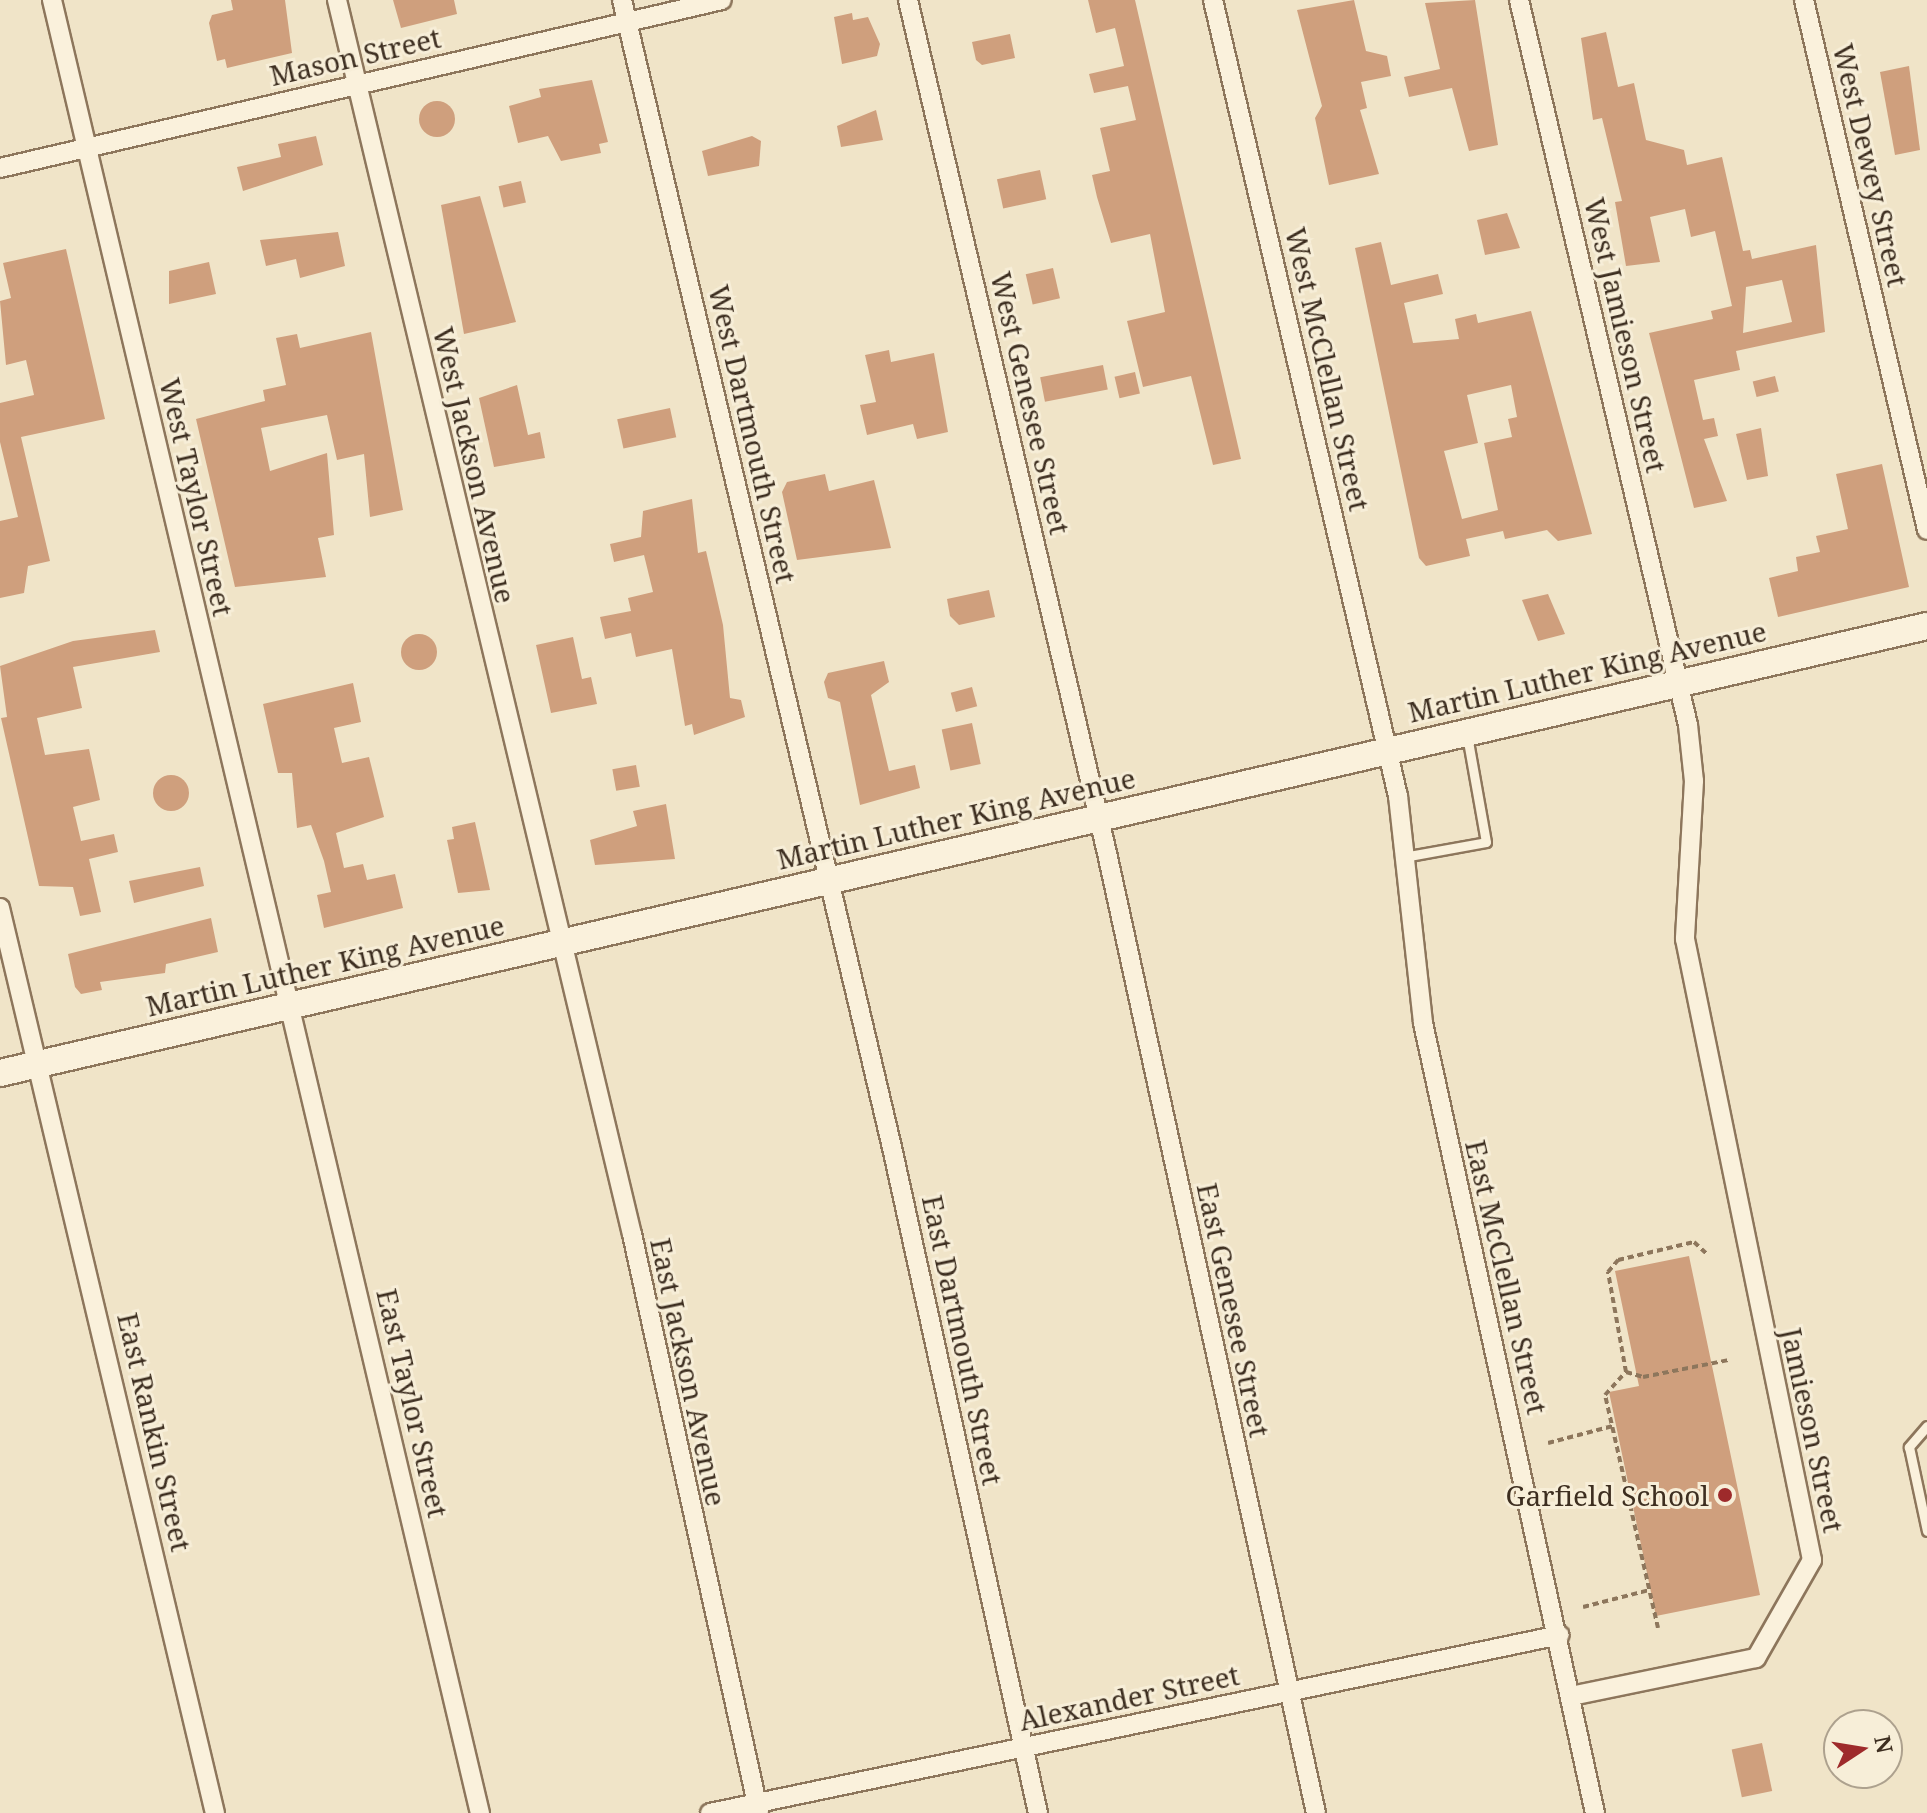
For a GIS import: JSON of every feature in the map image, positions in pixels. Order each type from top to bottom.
[{"type":"street","name":"West Taylor Street","points":[[52,0],[287,1007]]},
{"type":"street","name":"West Jackson Avenue","points":[[337,0],[558,944]]},
{"type":"street","name":"West Dartmouth Street","points":[[622,0],[828,881]]},
{"type":"street","name":"Mason Street","points":[[0,168],[722,0]]},
{"type":"street","name":"West Genesee Street","points":[[908,0],[1099,819]]},
{"type":"street","name":"West McClellan Street","points":[[1213,0],[1388,750]]},
{"type":"street","name":"West Jamieson Street","points":[[1519,0],[1678,684],[1694,781],[1682,914],[1716,1110]]},
{"type":"street","name":"West Dewey Street","points":[[1804,0],[1927,530]]},
{"type":"street","name":"Martin Luther King Avenue","points":[[0,1073],[1927,626]]},
{"type":"street","name":"East McClellan Street","points":[[1388,750],[1409,856],[1420,1008],[1560,1635],[1595,1813]]},
{"type":"street","name":"East Genesee Street","points":[[1099,819],[1316,1813]]},
{"type":"street","name":"East Dartmouth Street","points":[[828,881],[1038,1813]]},
{"type":"street","name":"East Rankin Street","points":[[0,908],[215,1813]]},
{"type":"street","name":"East Jackson Avenue","points":[[558,944],[632,1234],[758,1808]]},
{"type":"street","name":"East Taylor Street","points":[[287,1007],[480,1813]]},
{"type":"street","name":"Jamieson Street","points":[[1571,1696],[1756,1658],[1812,1560],[1716,1110]]},
{"type":"street","name":"Alexander Street","points":[[710,1813],[758,1808],[1560,1635]]},
{"type":"lane","points":[[1409,856],[1486,842],[1467,732]]},
{"type":"lane","points":[[1927,1426],[1909,1447],[1927,1531]]},
{"type":"path","points":[[1626,1372],[1608,1272],[1618,1260],[1694,1242],[1707,1254]]},
{"type":"path","points":[[1626,1372],[1643,1377],[1729,1360]]},
{"type":"path","points":[[1626,1372],[1605,1395],[1658,1628]]},
{"type":"path","points":[[1548,1443],[1613,1426]]},
{"type":"path","points":[[1583,1607],[1649,1590]]},
{"type":"building","points":[[231,0],[285,0],[292,53],[227,68],[225,59],[217,61],[209,23],[212,15],[233,10]]},
{"type":"building","points":[[393,0],[454,0],[457,14],[401,28]]},
{"type":"building","points":[[1088,0],[1135,0],[1241,459],[1213,465],[1191,376],[1143,387],[1127,321],[1165,312],[1150,234],[1111,243],[1097,197],[1092,175],[1110,171],[1100,128],[1136,120],[1128,86],[1094,93],[1089,74],[1124,66],[1115,28],[1096,33]]},
{"type":"building","points":[[1354,0],[1366,51],[1387,56],[1391,76],[1361,82],[1367,108],[1360,110],[1379,174],[1329,185],[1315,118],[1322,106],[1297,10]]},
{"type":"building","points":[[1475,0],[1498,145],[1469,151],[1452,88],[1409,97],[1404,77],[1440,69],[1425,3]]},
{"type":"building","points":[[852,13],[853,20],[868,17],[880,44],[877,56],[842,64],[834,17]]},
{"type":"building","points":[[1606,32],[1618,87],[1634,83],[1646,140],[1684,150],[1687,165],[1722,157],[1743,251],[1750,250],[1752,259],[1816,245],[1825,332],[1736,351],[1740,370],[1694,380],[1703,420],[1714,418],[1718,436],[1704,439],[1727,501],[1694,508],[1649,333],[1713,319],[1711,311],[1732,306],[1715,231],[1691,237],[1685,209],[1650,217],[1660,262],[1626,266],[1615,202],[1622,201],[1602,118],[1593,120],[1581,38]],"holes":[[[1782,280],[1792,322],[1743,333],[1746,287]]]},
{"type":"building","points":[[1010,34],[1015,58],[982,65],[976,60],[972,42]]},
{"type":"building","points":[[1909,66],[1920,150],[1895,155],[1880,72]]},
{"type":"building","points":[[592,80],[608,142],[599,144],[601,153],[561,161],[548,136],[518,143],[509,106],[541,97],[539,89]]},
{"type":"building","points":[[437,101],[450,106],[455,119],[450,132],[437,137],[424,132],[419,119],[424,106]]},
{"type":"building","points":[[876,110],[883,140],[841,147],[837,126]]},
{"type":"building","points":[[316,136],[323,165],[243,191],[237,167],[281,157],[278,144]]},
{"type":"building","points":[[752,136],[761,141],[759,166],[708,176],[702,151]]},
{"type":"building","points":[[1040,170],[1046,199],[1003,208],[997,179]]},
{"type":"building","points":[[521,181],[526,202],[504,208],[499,186]]},
{"type":"building","points":[[480,196],[516,322],[464,334],[441,205]]},
{"type":"building","points":[[1507,213],[1520,248],[1485,255],[1477,220]]},
{"type":"building","points":[[338,232],[345,266],[300,278],[296,259],[266,266],[260,240]]},
{"type":"building","points":[[1381,242],[1391,285],[1438,274],[1443,294],[1404,303],[1413,343],[1459,339],[1455,319],[1476,314],[1478,323],[1531,311],[1592,534],[1558,541],[1547,530],[1505,539],[1503,531],[1466,539],[1470,556],[1426,566],[1419,558],[1355,248]],"holes":[[[1511,385],[1517,417],[1508,419],[1512,437],[1484,443],[1498,510],[1462,519],[1444,451],[1478,443],[1467,395]]]},
{"type":"building","points":[[66,249],[105,419],[21,437],[50,561],[28,566],[24,593],[0,598],[0,521],[18,517],[0,442],[0,403],[34,395],[26,360],[6,365],[0,301],[11,298],[3,263]]},
{"type":"building","points":[[209,262],[216,294],[169,304],[169,271]]},
{"type":"building","points":[[1053,268],[1060,298],[1033,305],[1026,274]]},
{"type":"building","points":[[371,332],[403,510],[370,517],[364,454],[337,460],[327,415],[261,428],[270,471],[327,453],[334,535],[318,538],[326,577],[235,587],[196,419],[265,401],[263,390],[286,385],[276,338],[297,334],[300,348]]},
{"type":"building","points":[[889,350],[891,362],[934,353],[948,432],[917,439],[913,424],[867,435],[860,405],[876,402],[865,355]]},
{"type":"building","points":[[1103,365],[1108,390],[1045,402],[1040,377]]},
{"type":"building","points":[[1135,372],[1140,393],[1119,398],[1115,377]]},
{"type":"building","points":[[1775,376],[1779,392],[1757,397],[1753,382]]},
{"type":"building","points":[[517,385],[528,435],[540,432],[545,458],[494,467],[479,398]]},
{"type":"building","points":[[670,408],[676,437],[623,449],[617,419]]},
{"type":"building","points":[[1761,428],[1768,476],[1747,480],[1736,434]]},
{"type":"building","points":[[1882,464],[1909,587],[1778,617],[1769,578],[1798,571],[1796,557],[1820,552],[1816,536],[1848,529],[1836,474]]},
{"type":"building","points":[[825,474],[829,491],[874,480],[891,548],[797,560],[782,492],[787,482]]},
{"type":"building","points":[[692,499],[698,553],[706,551],[723,625],[730,698],[741,700],[745,717],[694,735],[692,724],[685,726],[672,649],[636,657],[631,633],[605,639],[600,617],[631,611],[628,598],[653,592],[644,555],[614,562],[610,544],[641,537],[643,511]]},
{"type":"building","points":[[989,590],[995,617],[959,625],[950,616],[947,599]]},
{"type":"building","points":[[1548,594],[1565,634],[1538,641],[1522,600]]},
{"type":"building","points":[[155,630],[160,652],[73,667],[82,708],[37,718],[45,755],[89,749],[100,800],[73,807],[81,841],[114,834],[118,852],[89,859],[101,912],[80,916],[73,887],[39,886],[1,718],[7,717],[0,666],[73,641]]},
{"type":"building","points":[[419,634],[432,639],[437,652],[432,665],[419,670],[406,665],[401,652],[406,639]]},
{"type":"building","points":[[573,637],[582,679],[591,677],[597,704],[551,713],[536,645]]},
{"type":"building","points":[[884,661],[889,682],[871,695],[889,771],[915,765],[920,788],[860,805],[840,702],[828,698],[824,682],[828,673]]},
{"type":"building","points":[[353,683],[361,722],[334,728],[342,763],[369,757],[384,817],[336,833],[344,868],[363,864],[367,880],[395,874],[403,908],[324,928],[317,895],[331,892],[324,861],[311,825],[297,828],[292,773],[278,773],[263,704]]},
{"type":"building","points":[[972,687],[977,706],[956,712],[951,693]]},
{"type":"building","points":[[972,723],[981,764],[950,771],[942,729]]},
{"type":"building","points":[[636,765],[640,787],[616,791],[612,769]]},
{"type":"building","points":[[171,775],[184,780],[189,793],[184,806],[171,811],[158,806],[153,793],[158,780]]},
{"type":"building","points":[[666,804],[675,859],[595,865],[590,840],[637,826],[633,811]]},
{"type":"building","points":[[475,822],[490,890],[458,893],[447,840],[454,839],[452,827]]},
{"type":"building","points":[[200,867],[204,886],[134,903],[129,881]]},
{"type":"building","points":[[211,918],[218,952],[166,964],[165,973],[100,982],[102,990],[81,994],[75,987],[68,954]]},
{"type":"building","points":[[1689,1256],[1760,1595],[1656,1616],[1609,1392],[1639,1386],[1615,1271]]},
{"type":"building","points":[[1762,1743],[1772,1791],[1742,1797],[1732,1749]]},
{"type":"place","name":"Garfield School","points":[[1725,1495]]}]
